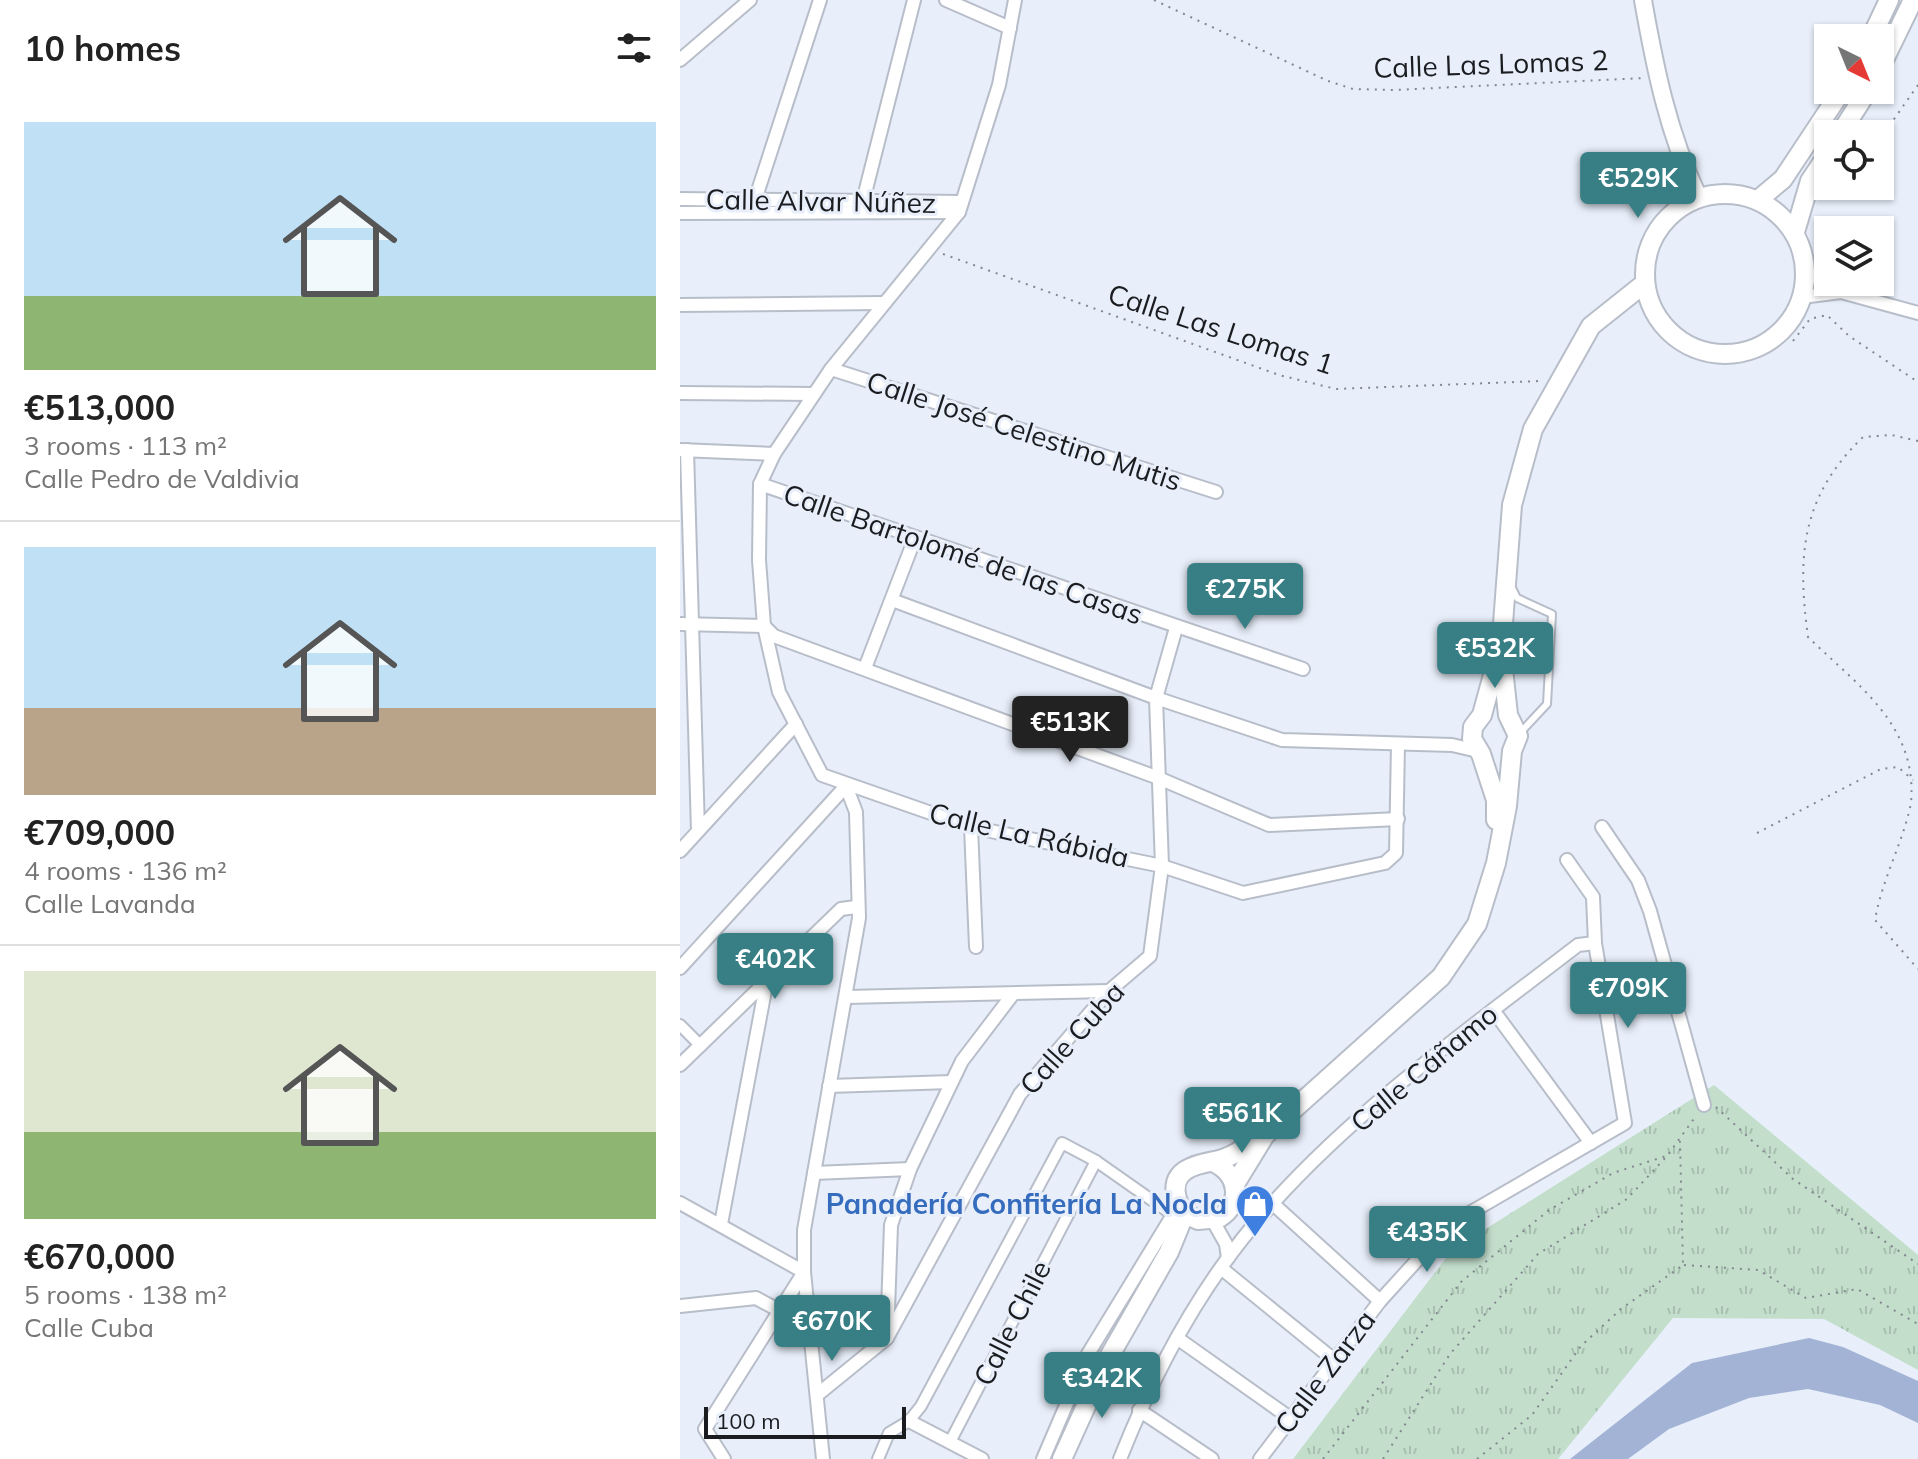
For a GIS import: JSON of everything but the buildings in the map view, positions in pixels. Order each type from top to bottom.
[{"type":"main road","points":[[1878,24],[1889,0]]},
{"type":"main road","points":[[1894,39],[1913,0]]},
{"type":"main road","points":[[1758,200],[1783,179],[1833,104]]},
{"type":"main road","points":[[1795,232],[1814,175]]},
{"type":"main road","points":[[1733,193],[1758,200],[1777,212],[1795,232],[1803,252],[1806,272],[1802,297],[1787,326],[1767,343],[1743,353],[1717,354],[1692,348],[1670,334],[1652,309],[1645,283],[1646,256],[1657,231],[1675,211],[1698,196],[1733,193]]},
{"type":"main road","points":[[1062,1459],[1105,1364],[1169,1252],[1179,1211],[1176,1193],[1180,1176],[1194,1163],[1213,1162],[1237,1153],[1265,1135],[1441,977],[1477,924],[1496,863],[1515,743],[1508,715],[1501,650],[1512,505],[1536,420],[1558,381],[1591,326],[1645,283]]},
{"type":"main road","points":[[1605,316],[1652,309]]},
{"type":"main road","points":[[1496,863],[1496,800],[1480,752],[1476,723],[1501,650]]},
{"type":"main road","points":[[1476,723],[1498,711],[1508,715]]},
{"type":"main road","points":[[1480,752],[1497,758],[1515,743]]},
{"type":"main road","points":[[1169,1252],[1207,1221],[1229,1211],[1236,1189],[1265,1135]]},
{"type":"main road","points":[[1213,1162],[1231,1174],[1236,1189]]},
{"type":"main road","points":[[1179,1211],[1207,1221]]},
{"type":"street","points":[[680,60],[750,0]]},
{"type":"street","points":[[755,200],[820,0]]},
{"type":"street","points":[[863,201],[914,0]]},
{"type":"street","points":[[946,0],[1010,28]]},
{"type":"street","points":[[760,484],[774,454],[831,369],[961,207],[999,85],[1015,0]]},
{"type":"street","points":[[1643,0],[1657,77],[1676,149],[1698,196]]},
{"type":"street","name":"Calle Alvar Núñez","points":[[680,199],[863,201],[961,207]]},
{"type":"street","name":"Calle Alvar Núñez","points":[[680,213],[961,207]]},
{"type":"street","points":[[1806,272],[1814,277]]},
{"type":"street","points":[[1802,297],[1814,295]]},
{"type":"street","points":[[1856,296],[1918,313]]},
{"type":"street","points":[[680,305],[884,303]]},
{"type":"street","name":"Calle José Celestino Mutis","points":[[831,369],[1216,492]]},
{"type":"street","points":[[680,393],[814,394]]},
{"type":"street","points":[[698,831],[685,625],[683,450],[774,454]]},
{"type":"street","name":"Calle Bartolomé de las Casas","points":[[760,484],[1303,669]]},
{"type":"street","name":"Calle La Rábida","points":[[760,484],[759,560],[764,626],[779,692],[822,775],[846,786],[971,827],[1162,866],[1243,893],[1385,863],[1396,853],[1398,744]]},
{"type":"street","points":[[865,668],[915,538]]},
{"type":"street","points":[[892,600],[1156,698],[1282,740],[1452,745],[1480,752]]},
{"type":"street","points":[[685,625],[764,626],[774,636],[1156,777],[1269,825],[1398,819]]},
{"type":"street","name":"Calle Cuba","points":[[817,1395],[887,1338],[1020,1094],[1109,991],[1150,956],[1162,866],[1156,777],[1156,698],[1176,628]]},
{"type":"street","points":[[1452,745],[1476,723]]},
{"type":"street","points":[[680,851],[796,724]]},
{"type":"street","points":[[680,968],[846,786],[856,812],[860,859],[856,907],[859,918],[804,1230],[804,1272],[823,1459]]},
{"type":"street","points":[[971,827],[976,947]]},
{"type":"street","points":[[1602,827],[1638,880],[1650,911],[1704,1105]]},
{"type":"street","points":[[1567,860],[1593,897],[1595,943]]},
{"type":"street","points":[[680,1077],[682,1064],[841,909],[856,907]]},
{"type":"street","name":"Calle Cáñamo","points":[[1120,1459],[1139,1410],[1177,1338],[1224,1263],[1270,1207],[1372,1108],[1578,945],[1595,943]]},
{"type":"street","name":"Calle Zarza","points":[[1260,1459],[1380,1301],[1449,1225],[1625,1123],[1595,943]]},
{"type":"street","points":[[721,1224],[766,985]]},
{"type":"street","points":[[846,997],[1109,991]]},
{"type":"street","points":[[887,1338],[891,1225],[910,1169],[962,1061],[1013,994]]},
{"type":"street","points":[[1493,1010],[1591,1143]]},
{"type":"street","points":[[680,1025],[701,1046]]},
{"type":"street","points":[[829,1086],[951,1082]]},
{"type":"street","points":[[878,1459],[889,1433],[909,1421],[921,1406],[1062,1143],[1179,1211],[1088,1354],[1043,1459]]},
{"type":"street","name":"Calle Chile","points":[[950,1442],[1096,1161]]},
{"type":"street","points":[[814,1173],[910,1169]]},
{"type":"street","points":[[1236,1189],[1258,1210],[1270,1207],[1380,1301]]},
{"type":"street","points":[[680,1203],[804,1272]]},
{"type":"street","points":[[1207,1221],[1226,1244],[1224,1263],[1334,1360]]},
{"type":"street","points":[[724,1459],[705,1429],[804,1272]]},
{"type":"street","points":[[680,1306],[756,1298],[780,1311]]},
{"type":"street","points":[[1177,1338],[1290,1418]]},
{"type":"street","points":[[1139,1410],[1212,1459]]},
{"type":"street","points":[[909,1421],[982,1459]]},
{"type":"lane","points":[[1505,575],[1517,598],[1552,614],[1547,704],[1515,743]]},
{"type":"path","name":"Calle Las Lomas 2","points":[[1154,0],[1328,81],[1353,89],[1394,90],[1657,77]]},
{"type":"path","points":[[1893,120],[1918,85]]},
{"type":"path","name":"Calle Las Lomas 1","points":[[928,249],[1279,375],[1336,389],[1558,381]]},
{"type":"path","points":[[1793,341],[1810,319],[1827,315],[1849,336],[1918,382]]},
{"type":"path","points":[[1918,441],[1892,435],[1863,437],[1835,464],[1812,510],[1800,580],[1808,637],[1879,700],[1903,737],[1915,763],[1911,804],[1879,897],[1875,920],[1918,969]]},
{"type":"path","points":[[1757,833],[1881,769],[1898,767],[1914,780]]},
{"type":"path","points":[[1383,1459],[1450,1354],[1538,1254],[1627,1199],[1667,1156],[1708,1100],[1793,1179],[1918,1264]]},
{"type":"path","points":[[1477,1459],[1532,1415],[1581,1346],[1621,1309],[1675,1274],[1683,1265],[1680,1139]]},
{"type":"path","points":[[1323,1459],[1461,1282],[1549,1210],[1613,1173],[1667,1156]]},
{"type":"path","points":[[1683,1265],[1758,1270],[1806,1298],[1857,1289],[1918,1324]]},
{"type":"green space","points":[[1714,1085],[1918,1255],[1918,1370],[1824,1319],[1673,1318],[1558,1459],[1293,1459],[1452,1250]]},
{"type":"water","points":[[1809,1338],[1843,1347],[1918,1381],[1918,1423],[1880,1405],[1808,1389],[1749,1398],[1669,1429],[1628,1459],[1570,1459],[1692,1363]]},
{"type":"place","name":"Panadería Confitería La Nocla","points":[[1255,1238]]}]
